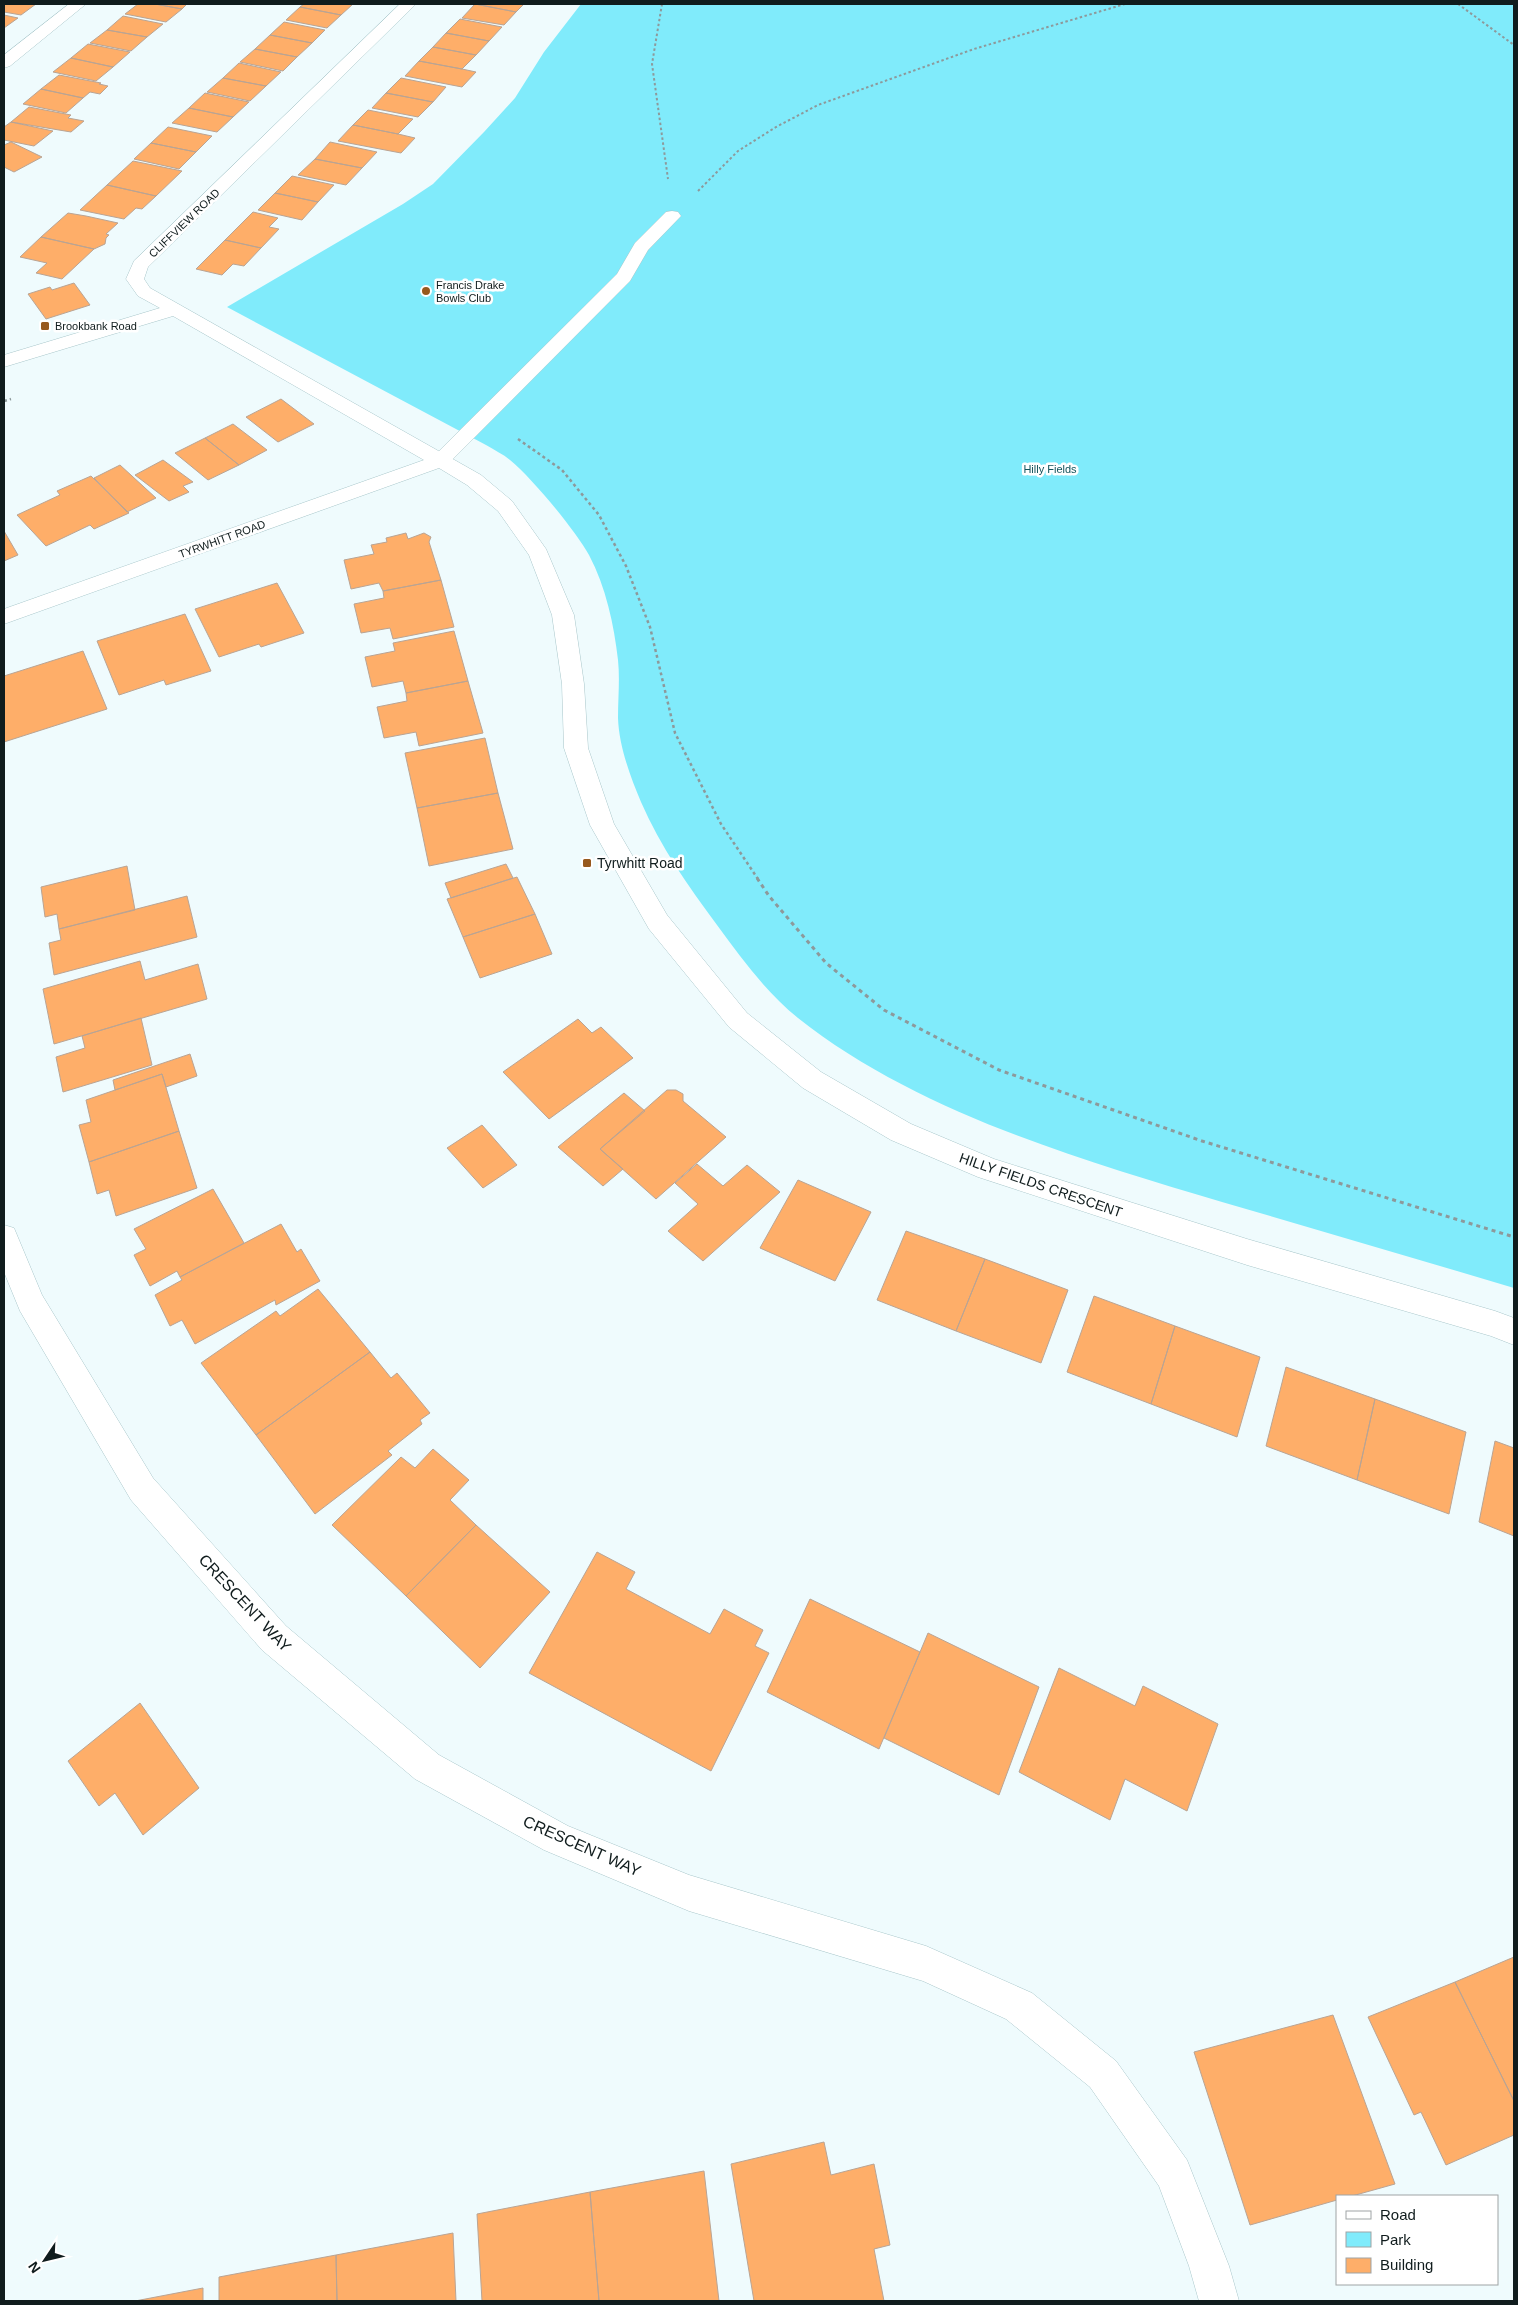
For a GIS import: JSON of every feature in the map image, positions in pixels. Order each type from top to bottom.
[{"type":"street","points":[[4,63],[78,4]]},
{"type":"street","name":"CLIFFVIEW ROAD","points":[[408,4],[140,265],[136,279],[144,292],[174,310],[440,461]]},
{"type":"street","points":[[440,461],[624,277],[641,247],[672,216]]},
{"type":"street","points":[[4,361],[174,310]]},
{"type":"street","name":"TYRWHITT ROAD","points":[[4,618],[440,461]]},
{"type":"street","name":"HILLY FIELDS CRESCENT","points":[[440,461],[474,480],[505,506],[539,554],[563,615],[572,684],[576,748],[602,825],[658,922],[738,1020],[812,1080],[901,1132],[988,1169],[1247,1252],[1495,1324],[1514,1332]]},
{"type":"street","name":"CRESCENT WAY","points":[[4,1237],[30,1302],[142,1489],[274,1638],[426,1767],[556,1838],[689,1893],[926,1964],[1019,2006],[1103,2074],[1173,2174],[1209,2266],[1219,2301]]},
{"type":"path","points":[[662,4],[652,64],[672,216]]},
{"type":"path","points":[[672,216],[738,151],[776,127],[818,105],[974,49],[1125,4]]},
{"type":"path","points":[[1458,4],[1514,44]]},
{"type":"path","points":[[482,421],[527,443],[562,470],[599,515],[626,566],[650,627],[675,733],[721,824],[769,896],[826,963],[884,1010],[998,1070],[1202,1141],[1514,1237]]},
{"type":"green space","name":"Hilly Fields","points":[[581,4],[1514,4],[1514,1288],[1168,1186],[1056,1150],[946,1106],[894,1080],[844,1051],[798,1018],[765,986],[735,950],[685,881],[649,818],[629,771],[620,739],[618,660],[608,606],[600,580],[589,555],[564,519],[530,479],[501,454],[227,307],[403,204],[433,184],[515,98],[544,52]]},
{"type":"building","points":[[4,4],[36,4],[21,15],[4,12]]},
{"type":"building","points":[[138,4],[155,4],[182,9],[166,22],[125,14]]},
{"type":"building","points":[[155,4],[187,4],[182,9]]},
{"type":"building","points":[[304,4],[353,4],[341,15],[300,7]]},
{"type":"building","points":[[475,4],[516,12],[504,25],[462,18]]},
{"type":"building","points":[[475,4],[524,4],[516,12]]},
{"type":"building","points":[[300,7],[341,15],[327,28],[286,20]]},
{"type":"building","points":[[4,15],[18,18],[4,28]]},
{"type":"building","points":[[123,16],[163,24],[147,37],[107,30]]},
{"type":"building","points":[[460,19],[502,27],[489,41],[446,33]]},
{"type":"building","points":[[284,22],[325,30],[312,43],[270,35]]},
{"type":"building","points":[[107,30],[147,37],[131,51],[90,43]]},
{"type":"building","points":[[446,33],[489,41],[476,55],[433,47]]},
{"type":"building","points":[[270,35],[312,43],[297,57],[255,49]]},
{"type":"building","points":[[88,44],[130,52],[113,67],[71,58]]},
{"type":"building","points":[[433,47],[476,55],[462,69],[419,61]]},
{"type":"building","points":[[255,49],[297,57],[283,71],[240,62]]},
{"type":"building","points":[[71,58],[113,67],[96,81],[53,72]]},
{"type":"building","points":[[419,61],[476,72],[462,87],[405,76]]},
{"type":"building","points":[[239,63],[281,72],[266,86],[223,78]]},
{"type":"building","points":[[59,75],[108,86],[100,94],[90,92],[83,98],[41,89]]},
{"type":"building","points":[[223,78],[266,86],[250,101],[207,92]]},
{"type":"building","points":[[401,78],[446,87],[433,102],[386,93]]},
{"type":"building","points":[[41,89],[83,98],[66,113],[23,104]]},
{"type":"building","points":[[205,93],[249,102],[233,117],[189,108]]},
{"type":"building","points":[[386,93],[433,102],[418,117],[372,108]]},
{"type":"building","points":[[29,107],[71,115],[68,118],[84,121],[71,132],[11,122]]},
{"type":"building","points":[[189,108],[233,117],[217,132],[172,123]]},
{"type":"building","points":[[368,110],[413,119],[398,134],[353,125]]},
{"type":"building","points":[[11,122],[53,131],[34,146],[4,140],[4,127]]},
{"type":"building","points":[[353,125],[415,138],[401,153],[338,141]]},
{"type":"building","points":[[168,127],[212,136],[196,152],[151,143]]},
{"type":"building","points":[[11,142],[42,157],[14,172],[4,167],[4,145]]},
{"type":"building","points":[[330,142],[377,152],[362,168],[315,159]]},
{"type":"building","points":[[151,143],[196,152],[179,169],[134,159]]},
{"type":"building","points":[[315,159],[362,168],[346,185],[298,175]]},
{"type":"building","points":[[133,161],[182,171],[156,196],[107,185]]},
{"type":"building","points":[[292,176],[334,185],[318,202],[275,193]]},
{"type":"building","points":[[107,185],[156,196],[142,209],[136,208],[124,219],[80,210]]},
{"type":"building","points":[[275,193],[318,202],[302,220],[258,210]]},
{"type":"building","points":[[253,212],[278,218],[269,227],[279,229],[261,248],[225,240]]},
{"type":"building","points":[[68,213],[118,223],[106,234],[109,235],[106,238],[105,244],[94,249],[41,237]]},
{"type":"building","points":[[41,237],[94,249],[62,279],[36,273],[47,263],[20,257]]},
{"type":"building","points":[[225,240],[261,248],[244,266],[233,264],[222,275],[196,269]]},
{"type":"building","points":[[74,283],[90,305],[46,319],[28,294],[50,287],[52,290]]},
{"type":"building","points":[[281,399],[314,424],[278,442],[246,417]]},
{"type":"building","points":[[233,424],[267,450],[239,465],[205,438]]},
{"type":"building","points":[[205,438],[239,465],[208,480],[175,453]]},
{"type":"building","points":[[163,460],[193,482],[183,486],[189,492],[169,501],[135,475]]},
{"type":"building","points":[[120,465],[156,498],[127,512],[94,478]]},
{"type":"building","points":[[91,476],[129,513],[94,529],[90,525],[46,546],[17,515],[60,495],[57,491]]},
{"type":"building","points":[[4,531],[18,555],[4,561]]},
{"type":"building","points":[[406,533],[408,539],[424,533],[431,537],[429,542],[441,580],[383,591],[379,583],[351,589],[344,560],[374,554],[371,545],[387,542],[386,538]]},
{"type":"building","points":[[441,580],[454,627],[393,639],[390,628],[361,633],[354,604],[384,598],[383,591]]},
{"type":"building","points":[[277,583],[304,633],[261,647],[259,644],[219,657],[195,609]]},
{"type":"building","points":[[185,614],[211,671],[166,685],[164,680],[119,695],[97,641]]},
{"type":"building","points":[[454,631],[468,681],[406,693],[403,681],[372,687],[365,657],[395,651],[393,643]]},
{"type":"building","points":[[83,651],[107,709],[4,742],[4,676]]},
{"type":"building","points":[[468,681],[483,733],[419,746],[416,732],[384,738],[377,707],[407,701],[406,693]]},
{"type":"building","points":[[485,738],[498,793],[417,808],[405,753]]},
{"type":"building","points":[[498,793],[513,849],[429,866],[417,808]]},
{"type":"building","points":[[506,864],[513,878],[451,898],[445,883]]},
{"type":"building","points":[[127,866],[135,910],[59,929],[57,914],[45,917],[41,887]]},
{"type":"building","points":[[517,877],[535,914],[463,937],[447,899]]},
{"type":"building","points":[[187,896],[197,937],[54,975],[49,943],[61,940],[59,929]]},
{"type":"building","points":[[535,914],[552,954],[480,978],[463,937]]},
{"type":"building","points":[[140,961],[145,980],[198,964],[207,999],[54,1044],[43,989]]},
{"type":"building","points":[[141,1018],[152,1065],[63,1092],[56,1057],[85,1048],[82,1036]]},
{"type":"building","points":[[578,1019],[592,1033],[601,1027],[633,1058],[549,1119],[503,1072]]},
{"type":"building","points":[[190,1054],[197,1076],[166,1087],[162,1074],[115,1090],[113,1080]]},
{"type":"building","points":[[162,1074],[179,1131],[89,1162],[79,1125],[91,1122],[86,1100]]},
{"type":"building","points":[[667,1090],[676,1090],[683,1094],[683,1101],[726,1137],[656,1199],[600,1149]]},
{"type":"building","points":[[624,1093],[645,1111],[600,1149],[623,1169],[603,1186],[558,1147]]},
{"type":"building","points":[[482,1125],[517,1165],[483,1188],[447,1148]]},
{"type":"building","points":[[179,1131],[197,1188],[116,1216],[109,1190],[97,1194],[89,1162]]},
{"type":"building","points":[[697,1164],[723,1186],[747,1165],[780,1192],[703,1261],[668,1231],[698,1204],[675,1183]]},
{"type":"building","points":[[798,1180],[871,1212],[835,1281],[760,1248]]},
{"type":"building","points":[[213,1189],[244,1243],[180,1277],[177,1271],[150,1286],[134,1255],[146,1249],[134,1229]]},
{"type":"building","points":[[281,1224],[297,1252],[301,1249],[320,1281],[276,1305],[275,1300],[195,1344],[182,1320],[170,1326],[155,1295],[182,1280],[180,1277]]},
{"type":"building","points":[[906,1231],[985,1259],[956,1331],[877,1300]]},
{"type":"building","points":[[985,1259],[1068,1290],[1041,1363],[956,1331]]},
{"type":"building","points":[[318,1289],[370,1352],[256,1435],[201,1363],[276,1311],[280,1316]]},
{"type":"building","points":[[1094,1296],[1175,1326],[1151,1404],[1067,1372]]},
{"type":"building","points":[[1175,1326],[1260,1357],[1237,1437],[1151,1404]]},
{"type":"building","points":[[370,1352],[391,1378],[397,1373],[430,1413],[420,1420],[422,1424],[388,1451],[392,1455],[315,1514],[256,1435]]},
{"type":"building","points":[[1286,1367],[1375,1399],[1357,1480],[1266,1446]]},
{"type":"building","points":[[1375,1399],[1466,1432],[1449,1514],[1357,1480]]},
{"type":"building","points":[[1495,1441],[1514,1448],[1514,1536],[1479,1522]]},
{"type":"building","points":[[433,1449],[469,1480],[450,1500],[476,1525],[406,1596],[332,1525],[401,1457],[415,1468]]},
{"type":"building","points":[[476,1525],[550,1592],[480,1668],[406,1596]]},
{"type":"building","points":[[597,1552],[635,1572],[626,1589],[710,1634],[724,1609],[763,1630],[755,1646],[769,1653],[711,1771],[529,1673]]},
{"type":"building","points":[[810,1599],[920,1652],[879,1749],[767,1692]]},
{"type":"building","points":[[928,1633],[1039,1687],[999,1795],[884,1738]]},
{"type":"building","points":[[1059,1668],[1135,1706],[1143,1686],[1218,1724],[1187,1811],[1125,1779],[1110,1820],[1019,1772]]},
{"type":"building","points":[[140,1703],[199,1788],[143,1835],[115,1793],[99,1806],[68,1761]]},
{"type":"building","points":[[1514,1957],[1514,2101],[1455,1982]]},
{"type":"building","points":[[1455,1982],[1514,2101],[1514,2135],[1446,2165],[1421,2112],[1414,2115],[1368,2017]]},
{"type":"building","points":[[1333,2015],[1395,2184],[1356,2195],[1336,2195],[1336,2200],[1250,2225],[1194,2052]]},
{"type":"building","points":[[824,2142],[831,2175],[874,2164],[890,2245],[874,2249],[884,2301],[754,2301],[731,2164]]},
{"type":"building","points":[[704,2171],[719,2301],[599,2301],[590,2192]]},
{"type":"building","points":[[590,2192],[599,2301],[482,2301],[477,2214]]},
{"type":"building","points":[[453,2233],[456,2301],[337,2301],[336,2255]]},
{"type":"building","points":[[336,2255],[337,2301],[219,2301],[219,2277]]},
{"type":"building","points":[[203,2288],[203,2301],[135,2301]]},
{"type":"place","name":"Francis Drake Bowls Club","points":[[426,291]]},
{"type":"place","name":"Brookbank Road","points":[[45,326]]},
{"type":"place","name":"Tyrwhitt Road","points":[[587,863]]}]
